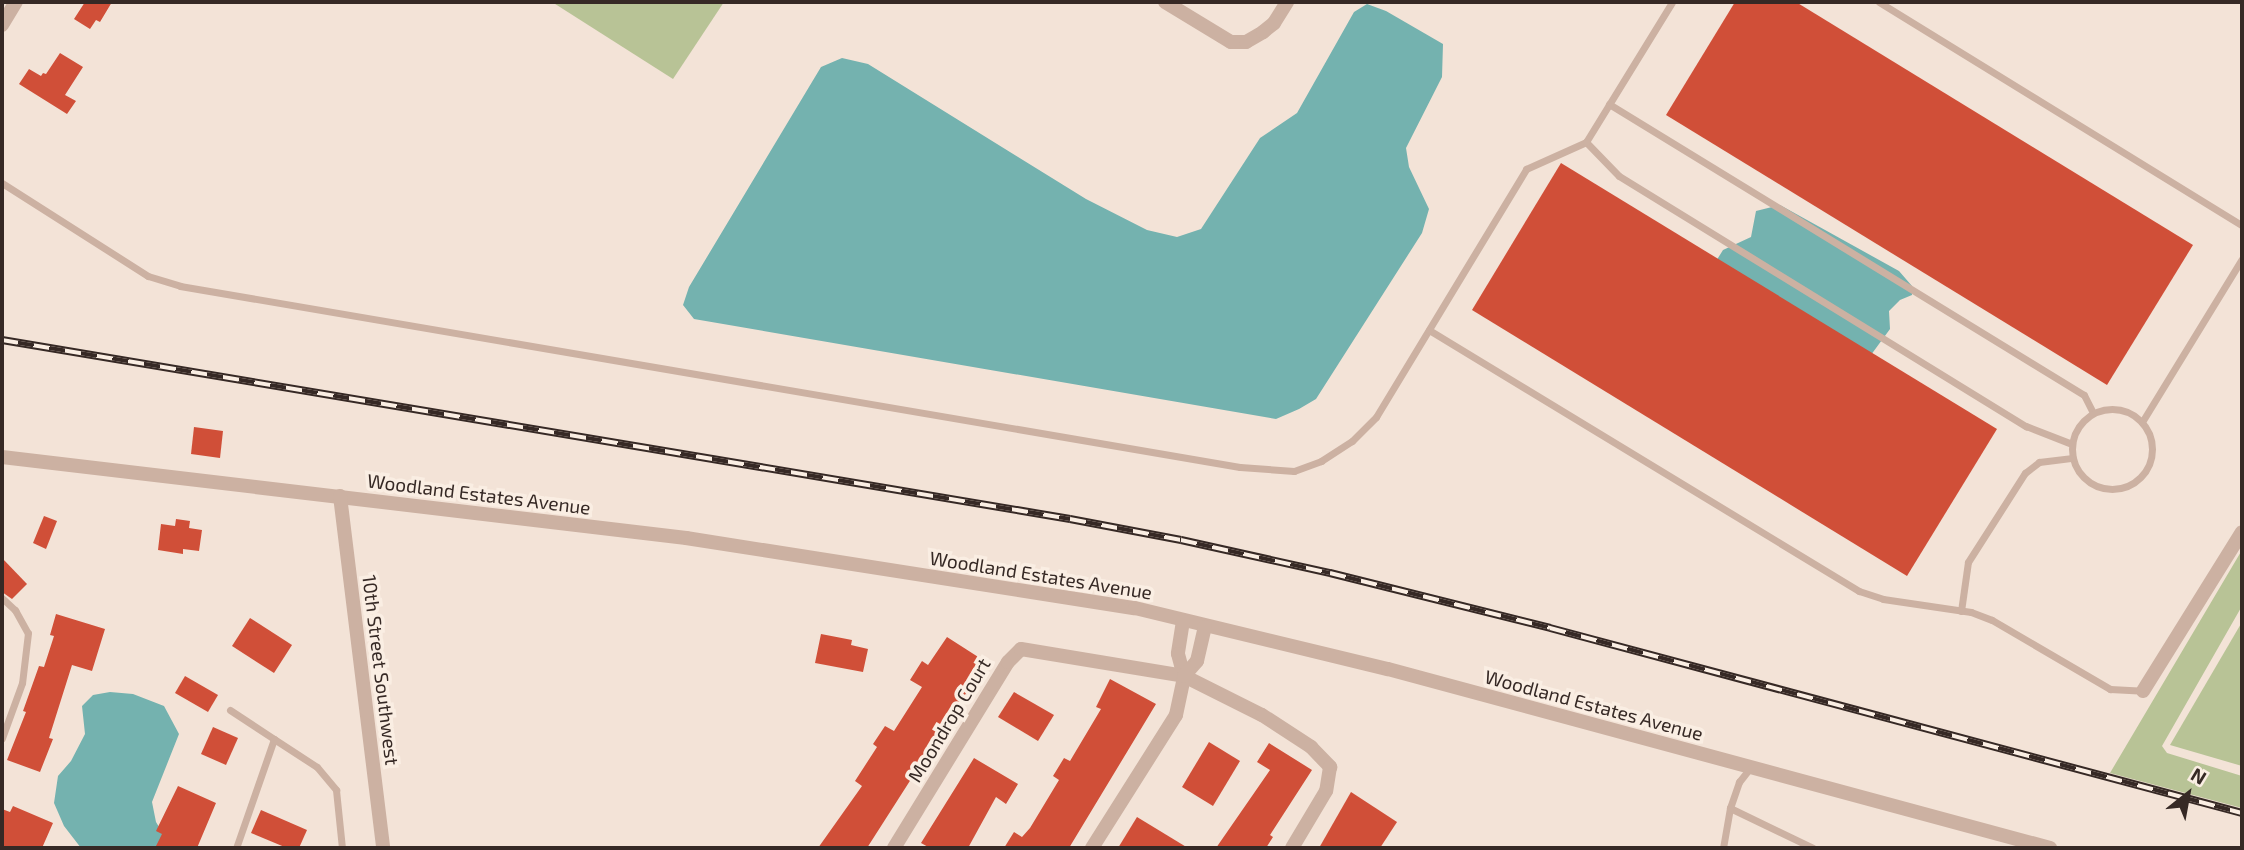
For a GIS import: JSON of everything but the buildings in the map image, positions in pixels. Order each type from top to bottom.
[{"type":"street","points":[[2,25],[16,2]]},
{"type":"street","points":[[1165,2],[1231,42],[1247,42],[1274,23],[1287,2]]},
{"type":"street","name":"Woodland Estates Avenue","points":[[2,457],[686,538],[1135,608],[1388,669],[2050,848]]},
{"type":"street","name":"10th Street Southwest","points":[[340,496],[383,848]]},
{"type":"street","points":[[2143,691],[2242,532]]},
{"type":"street","points":[[1092,848],[1176,715],[1184,676],[1178,654],[1183,621]]},
{"type":"street","points":[[1184,676],[1197,660],[1205,626]]},
{"type":"street","name":"Moondrop Court","points":[[894,848],[1008,662],[1021,649],[1184,676],[1262,715],[1311,747],[1330,767],[1326,792],[1292,848]]},
{"type":"lane","points":[[2,183],[148,276],[180,286],[1240,467],[1294,471],[1321,461],[1352,441],[1376,417],[1527,169],[1586,142],[1672,2]]},
{"type":"lane","points":[[1880,2],[2242,225]]},
{"type":"lane","points":[[1609,104],[2084,395],[2093,413]]},
{"type":"lane","points":[[1586,142],[1619,176],[2026,426],[2072,444]]},
{"type":"lane","points":[[2142,422],[2242,259]]},
{"type":"lane","points":[[1429,330],[1859,591],[1883,599],[1961,611],[1992,620],[2110,690],[2143,691]]},
{"type":"lane","points":[[2119,409],[2142,422],[2149,433],[2151,459],[2136,481],[2124,487],[2098,486],[2078,470],[2073,458],[2072,444],[2076,432],[2093,413],[2119,409]]},
{"type":"lane","points":[[1961,611],[1968,562],[2025,473],[2039,462],[2073,458]]},
{"type":"lane","points":[[2,598],[15,610],[28,634],[22,683],[2,738]]},
{"type":"lane","points":[[230,710],[317,767],[336,790],[342,848]]},
{"type":"lane","points":[[236,848],[274,739]]},
{"type":"lane","points":[[1724,848],[1730,808],[1739,782],[1750,767]]},
{"type":"lane","points":[[1730,808],[1813,848]]},
{"type":"green space","points":[[552,2],[724,2],[673,79]]},
{"type":"green space","points":[[2242,550],[2242,606],[2162,746],[2167,753],[2242,776],[2242,808],[2110,773]]},
{"type":"green space","points":[[2242,622],[2242,766],[2170,745]]},
{"type":"water","points":[[1367,4],[1386,11],[1443,44],[1442,77],[1406,148],[1409,167],[1429,209],[1422,233],[1316,399],[1299,409],[1276,419],[694,319],[683,305],[689,287],[821,67],[842,58],[868,64],[1086,199],[1147,230],[1177,237],[1201,229],[1260,138],[1297,113],[1354,12]]},
{"type":"water","points":[[1780,205],[1899,271],[1912,286],[1912,295],[1900,300],[1889,311],[1890,329],[1821,423],[1708,274],[1723,250],[1751,237],[1756,211]]},
{"type":"water","points":[[110,692],[133,694],[164,706],[179,734],[152,802],[156,822],[165,837],[163,848],[81,848],[64,826],[54,803],[58,776],[71,761],[85,734],[82,706],[93,695]]},
{"type":"railway","points":[[2,340],[1070,519],[1181,540],[1330,573],[1550,628],[2242,813]]}]
